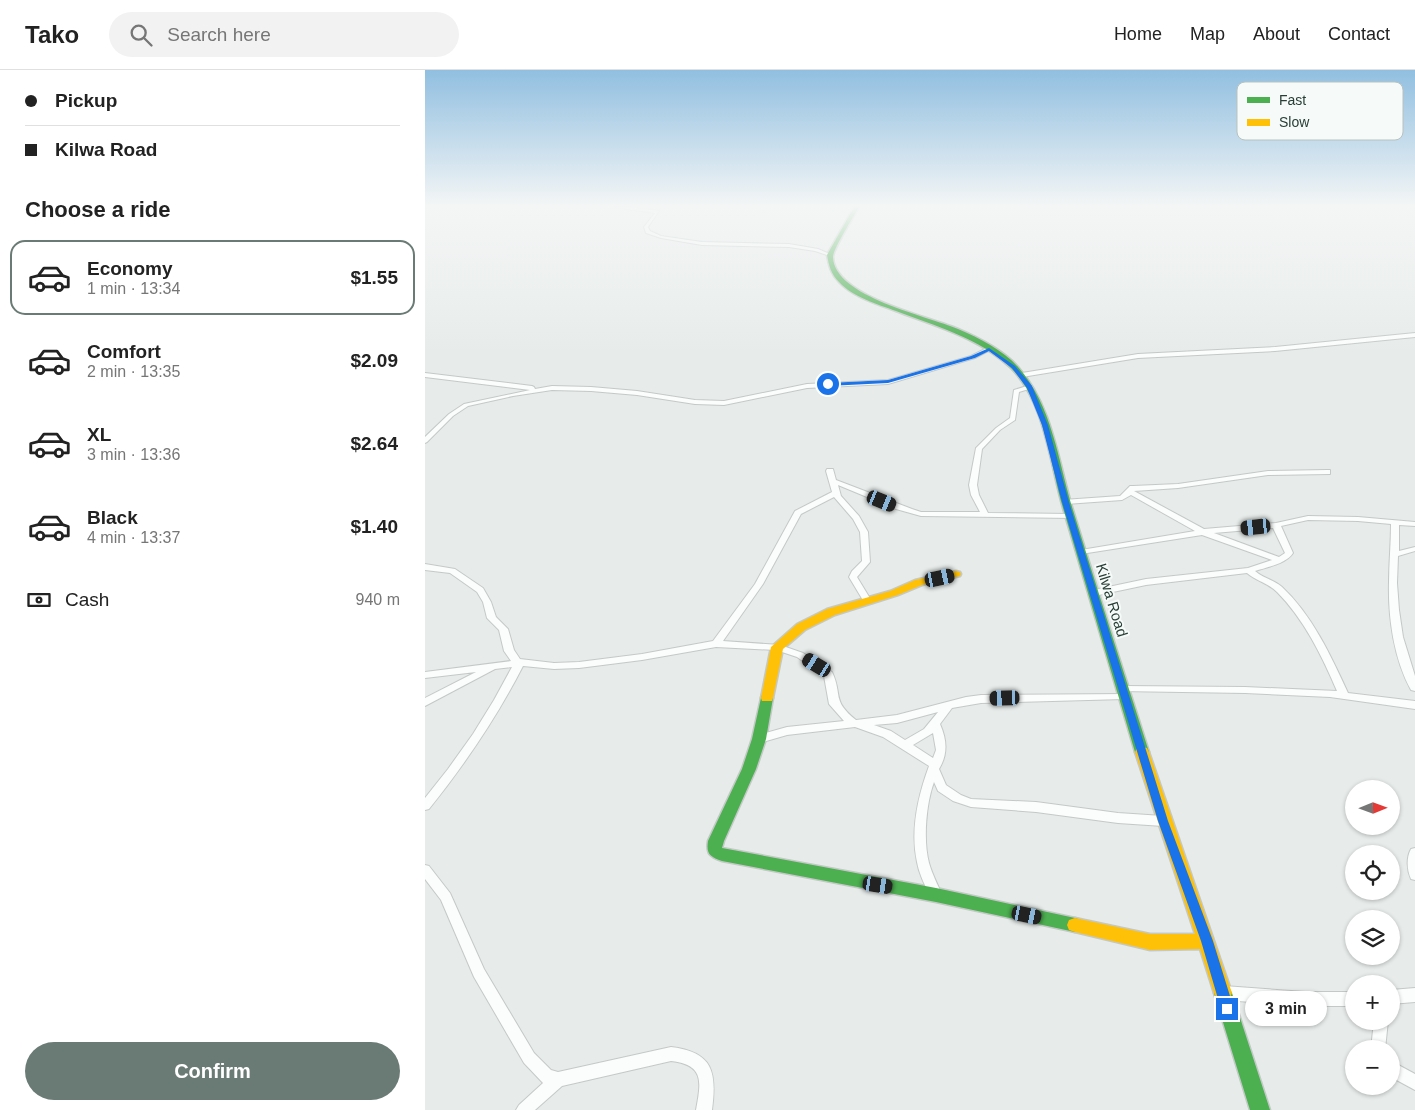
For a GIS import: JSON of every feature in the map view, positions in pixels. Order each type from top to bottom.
[{"type":"main road","name":"Kilwa Road","points":[[830,256],[833,270],[841,280],[863,296],[956,331],[989,349],[1022,375],[1030,387],[1045,425],[1066,502],[1163,821],[1207,941],[1260,1110]]},
{"type":"main road","points":[[956,574],[915,583],[903,590],[867,600],[808,624],[792,633],[777,647],[759,739],[749,769],[716,841],[714,851],[722,855],[936,895],[1150,942],[1207,941]]},
{"type":"street","points":[[1022,375],[1138,356],[1275,349],[1415,335]]},
{"type":"street","points":[[425,375],[545,389],[622,391],[695,402],[724,403],[807,386],[888,382],[973,357],[989,349]]},
{"type":"street","points":[[985,515],[975,495],[973,485],[979,448],[998,429],[1013,418],[1016,391],[1030,387]]},
{"type":"street","points":[[426,439],[451,415],[468,404],[545,389]]},
{"type":"street","points":[[830,470],[835,494],[861,525],[864,532],[866,562],[855,573],[853,578],[867,600]]},
{"type":"street","points":[[1066,502],[1123,497],[1133,488],[1178,486],[1268,473],[1327,472]]},
{"type":"street","points":[[832,481],[852,486],[908,511],[932,516],[1071,516]]},
{"type":"street","points":[[1130,492],[1203,532],[1278,559]]},
{"type":"street","points":[[715,644],[759,584],[798,513],[835,494]]},
{"type":"street","points":[[1081,552],[1203,532],[1315,518],[1415,524]]},
{"type":"street","points":[[1395,522],[1393,584],[1396,630],[1411,665],[1415,688]]},
{"type":"street","points":[[1094,593],[1146,582],[1249,570],[1287,556],[1289,553],[1276,524]]},
{"type":"street","points":[[1395,554],[1415,549]]},
{"type":"street","points":[[425,567],[452,571],[481,590],[487,602],[491,618],[503,629],[507,647],[518,663]]},
{"type":"street","points":[[1249,570],[1258,578],[1274,585],[1286,597],[1313,633],[1328,658],[1344,695]]},
{"type":"street","points":[[425,675],[518,663],[555,666],[579,665],[642,657],[715,644],[777,647],[800,656],[829,674],[834,704],[841,714],[853,723],[879,731],[905,745],[935,767],[942,788],[957,798],[971,803],[1036,806],[1117,818],[1163,821]]},
{"type":"street","points":[[425,806],[490,717],[518,663]]},
{"type":"street","points":[[425,702],[496,665]]},
{"type":"street","points":[[759,739],[787,732],[853,723],[884,721],[981,699],[1124,692],[1236,690],[1344,695],[1415,705]]},
{"type":"street","points":[[905,745],[922,737],[935,725],[948,707]]},
{"type":"street","points":[[935,725],[942,744],[927,786],[922,809],[920,845],[923,864],[936,895]]},
{"type":"street","points":[[1415,853],[1413,856],[1415,875]]},
{"type":"street","points":[[425,870],[446,898],[479,974],[529,1058],[547,1077],[559,1079],[671,1054],[684,1054],[695,1059],[704,1071],[707,1092],[704,1110]]},
{"type":"street","points":[[1222,993],[1305,999],[1345,999]]},
{"type":"street","points":[[1400,996],[1415,995]]},
{"type":"street","points":[[1400,1074],[1415,1083]]},
{"type":"street","points":[[524,1110],[559,1079]]},
{"type":"traffic: fast","points":[[830,256],[833,270],[841,281],[854,290],[870,299],[964,335],[1001,356],[1025,380],[1034,395],[1048,432],[1067,506],[1142,752]]},
{"type":"traffic: fast","points":[[767,698],[759,739],[749,769],[716,841],[714,851],[722,855],[936,895],[1075,925]]},
{"type":"traffic: fast","points":[[1223,993],[1260,1110]]},
{"type":"traffic: slow","points":[[767,698],[777,647],[801,627],[831,612],[894,593],[919,582],[956,574]]},
{"type":"traffic: slow","points":[[1142,752],[1223,993]]},
{"type":"traffic: slow","points":[[1075,925],[1150,942],[1207,941]]},
{"type":"route","points":[[828,384],[888,382],[973,357],[989,349],[1007,361],[1022,375],[1030,387],[1045,425],[1066,502],[1163,821],[1207,941],[1227,1009]]}]
